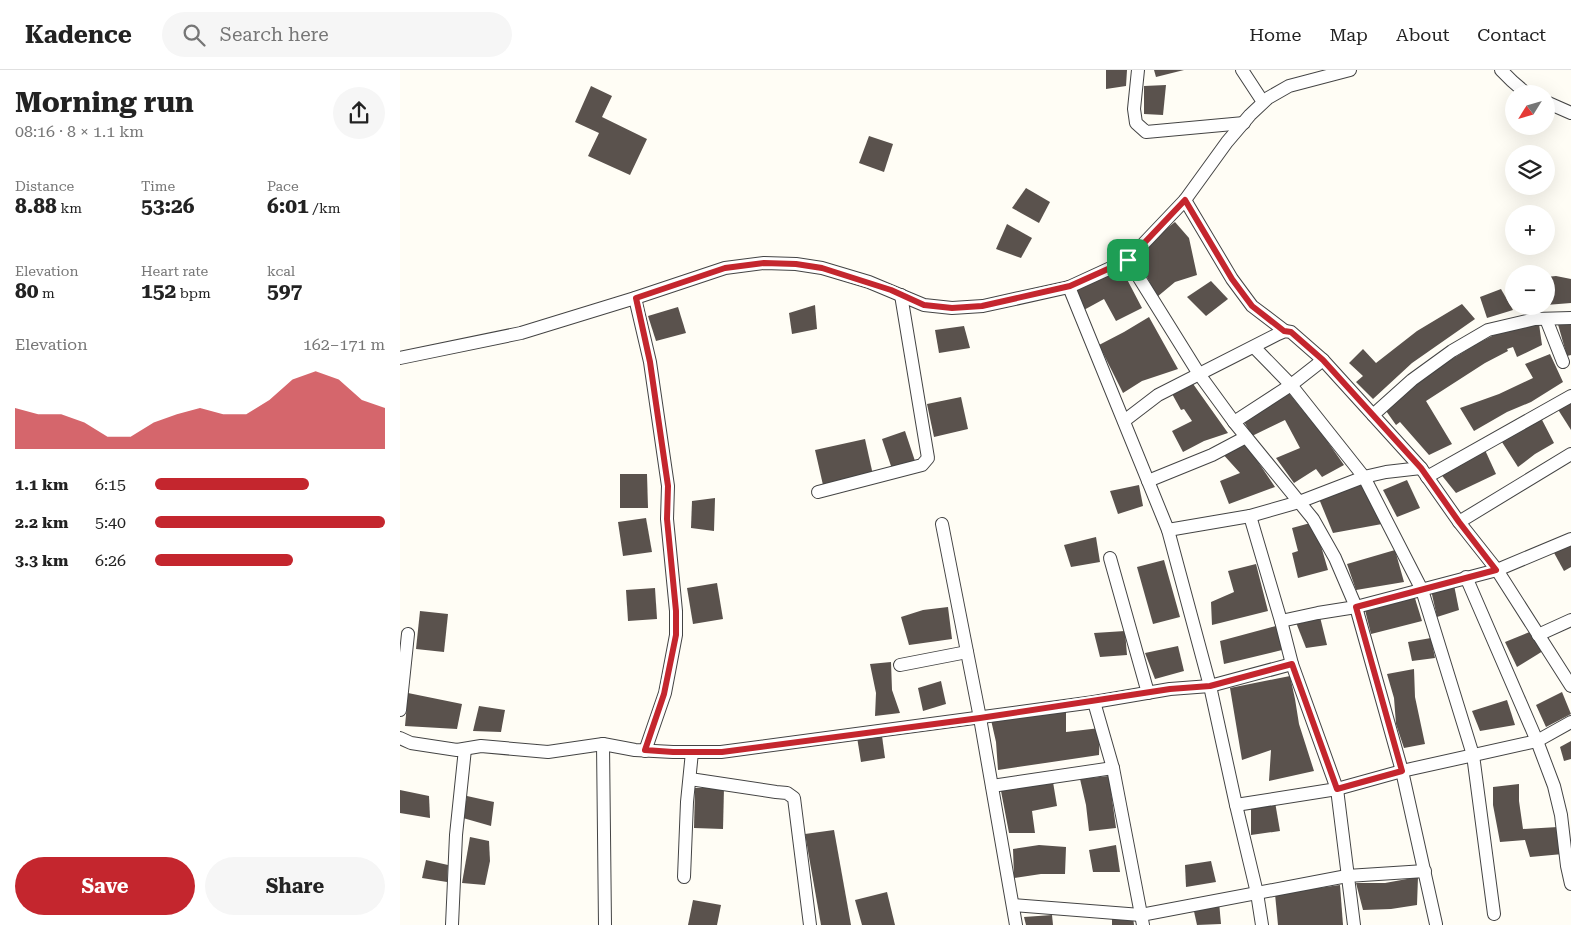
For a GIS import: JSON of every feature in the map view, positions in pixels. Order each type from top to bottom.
[{"type":"street","points":[[1138,70],[1134,109],[1136,123],[1146,132],[1244,123]]},
{"type":"street","points":[[1242,70],[1264,102]]},
{"type":"street","points":[[400,358],[521,333],[636,298],[725,268],[764,263],[796,264],[822,268],[869,282],[924,305],[952,308],[982,306],[1070,286],[1128,260],[1185,200],[1227,142],[1268,98],[1289,86],[1350,70]]},
{"type":"street","points":[[1501,70],[1516,85]]},
{"type":"street","points":[[1555,106],[1571,113]]},
{"type":"street","points":[[1185,200],[1232,279],[1252,306],[1284,331],[1291,332],[1323,360],[1424,472],[1496,570],[1571,686]]},
{"type":"street","points":[[1128,260],[1199,374],[1234,422],[1313,519],[1323,534],[1356,607],[1402,771],[1436,924]]},
{"type":"street","points":[[1070,286],[1168,530],[1210,686],[1257,892],[1262,925]]},
{"type":"street","points":[[818,492],[922,466],[928,458],[901,295]]},
{"type":"street","points":[[636,298],[650,362],[668,486],[667,519],[676,611],[676,635],[664,694],[645,750]]},
{"type":"street","points":[[1373,415],[1420,375],[1452,352],[1488,330],[1535,319],[1571,318]]},
{"type":"street","points":[[1546,319],[1564,362]]},
{"type":"street","points":[[1124,421],[1158,395],[1284,331]]},
{"type":"street","points":[[1254,347],[1291,385],[1364,477],[1422,590],[1473,755],[1494,914]]},
{"type":"street","points":[[1234,422],[1291,385],[1323,360]]},
{"type":"street","points":[[1168,530],[1250,516],[1299,502],[1364,477],[1386,472],[1424,472],[1571,396]]},
{"type":"street","points":[[1148,481],[1212,455],[1246,437]]},
{"type":"street","points":[[1459,522],[1571,454]]},
{"type":"street","points":[[1250,516],[1282,621],[1292,664],[1337,789],[1354,925]]},
{"type":"street","points":[[942,524],[980,718],[1016,925]]},
{"type":"street","points":[[1282,621],[1356,607],[1496,570],[1571,539]]},
{"type":"street","points":[[1110,558],[1148,693]]},
{"type":"street","points":[[1466,577],[1537,741],[1554,786],[1561,815],[1571,884]]},
{"type":"street","points":[[1538,635],[1571,620]]},
{"type":"street","points":[[400,710],[408,634]]},
{"type":"street","points":[[900,665],[967,652]]},
{"type":"street","points":[[400,738],[420,744],[457,750],[481,746],[548,752],[603,744],[645,750],[722,752],[1210,686],[1292,664]]},
{"type":"street","points":[[1094,702],[1113,768],[1142,920]]},
{"type":"street","points":[[1236,805],[1337,789],[1402,771],[1537,741],[1571,722]]},
{"type":"street","points":[[603,744],[606,925]]},
{"type":"street","points":[[452,925],[456,835],[465,749]]},
{"type":"street","points":[[684,877],[687,802],[692,752]]},
{"type":"street","points":[[992,786],[1113,768]]},
{"type":"street","points":[[690,779],[787,792],[794,798],[810,925]]},
{"type":"street","points":[[1013,905],[1142,920],[1257,892],[1347,876],[1424,871]]},
{"type":"building","points":[[1106,70],[1127,70],[1126,86],[1106,89]]},
{"type":"building","points":[[1154,70],[1184,70],[1156,77]]},
{"type":"building","points":[[1166,85],[1163,115],[1144,114],[1144,86]]},
{"type":"building","points":[[591,86],[612,96],[602,117],[647,139],[630,175],[588,156],[599,133],[575,122]]},
{"type":"building","points":[[869,136],[893,144],[884,172],[859,163]]},
{"type":"building","points":[[1026,188],[1050,202],[1039,223],[1012,208]]},
{"type":"building","points":[[1175,222],[1189,238],[1197,275],[1175,282],[1157,297],[1135,253]]},
{"type":"building","points":[[1007,224],[1032,238],[1021,258],[996,249]]},
{"type":"building","points":[[1119,264],[1142,308],[1116,321],[1104,299],[1082,311],[1071,291]]},
{"type":"building","points":[[1555,276],[1571,279],[1571,303],[1555,304]]},
{"type":"building","points":[[1211,281],[1228,299],[1206,316],[1187,297]]},
{"type":"building","points":[[1501,289],[1505,296],[1505,312],[1487,318],[1480,297]]},
{"type":"building","points":[[1462,304],[1475,319],[1412,363],[1373,399],[1356,382],[1363,376],[1349,363],[1363,349],[1376,363],[1417,331]]},
{"type":"building","points":[[815,305],[817,329],[792,334],[789,313]]},
{"type":"building","points":[[678,307],[686,333],[656,341],[648,316]]},
{"type":"building","points":[[1149,317],[1178,369],[1142,381],[1123,393],[1099,345]]},
{"type":"building","points":[[1557,321],[1571,321],[1571,355],[1567,356]]},
{"type":"building","points":[[1539,324],[1542,345],[1517,357],[1513,347],[1507,349],[1508,351],[1485,363],[1426,401],[1452,444],[1429,455],[1400,422],[1396,425],[1384,408],[1444,364],[1478,343],[1498,333]]},
{"type":"building","points":[[964,326],[970,348],[939,353],[935,330]]},
{"type":"building","points":[[1550,354],[1563,382],[1531,402],[1507,412],[1474,431],[1460,408],[1499,394],[1533,378],[1525,364]]},
{"type":"building","points":[[1191,381],[1228,433],[1204,441],[1183,452],[1172,431],[1192,421],[1184,409],[1181,410],[1171,392]]},
{"type":"building","points":[[1288,392],[1323,435],[1344,465],[1322,477],[1316,469],[1294,483],[1276,458],[1300,448],[1285,420],[1252,436],[1242,418]]},
{"type":"building","points":[[961,397],[968,429],[934,437],[927,404]]},
{"type":"building","points":[[1571,401],[1571,430],[1557,408]]},
{"type":"building","points":[[1540,416],[1554,443],[1518,467],[1500,439]]},
{"type":"building","points":[[905,431],[915,461],[892,469],[882,439]]},
{"type":"building","points":[[865,439],[873,475],[823,485],[815,450]]},
{"type":"building","points":[[1244,441],[1275,487],[1229,504],[1220,481],[1240,473],[1221,452]]},
{"type":"building","points":[[1485,450],[1496,474],[1456,493],[1439,472]]},
{"type":"building","points":[[620,474],[647,474],[648,508],[620,508]]},
{"type":"building","points":[[1407,480],[1420,508],[1397,517],[1383,490]]},
{"type":"building","points":[[1364,481],[1382,524],[1333,533],[1317,494]]},
{"type":"building","points":[[1139,485],[1143,506],[1118,514],[1110,491]]},
{"type":"building","points":[[715,498],[714,531],[691,528],[692,501]]},
{"type":"building","points":[[646,518],[652,552],[623,556],[618,522]]},
{"type":"building","points":[[1314,522],[1328,570],[1298,578],[1292,553],[1298,551],[1292,528]]},
{"type":"building","points":[[1096,537],[1100,562],[1071,567],[1064,545]]},
{"type":"building","points":[[1571,545],[1571,567],[1564,571],[1553,551]]},
{"type":"building","points":[[1395,550],[1404,582],[1356,590],[1347,564]]},
{"type":"building","points":[[1164,560],[1180,617],[1153,624],[1137,567]]},
{"type":"building","points":[[1256,564],[1268,611],[1212,625],[1211,602],[1234,592],[1228,571]]},
{"type":"building","points":[[717,583],[723,619],[693,624],[687,588]]},
{"type":"building","points":[[1454,585],[1459,610],[1437,617],[1431,590]]},
{"type":"building","points":[[655,588],[657,619],[628,621],[626,590]]},
{"type":"building","points":[[1414,595],[1422,621],[1371,634],[1364,606]]},
{"type":"building","points":[[948,607],[952,639],[909,645],[901,617],[923,610]]},
{"type":"building","points":[[420,611],[448,614],[444,652],[416,649]]},
{"type":"building","points":[[1319,613],[1327,645],[1306,648],[1295,620]]},
{"type":"building","points":[[1276,626],[1282,650],[1224,664],[1220,641]]},
{"type":"building","points":[[1125,631],[1127,655],[1100,657],[1094,633]]},
{"type":"building","points":[[1532,631],[1543,651],[1517,667],[1505,642]]},
{"type":"building","points":[[1431,638],[1435,658],[1412,661],[1408,642]]},
{"type":"building","points":[[1178,646],[1184,671],[1155,679],[1145,653]]},
{"type":"building","points":[[891,662],[892,690],[900,713],[875,716],[876,693],[870,664]]},
{"type":"building","points":[[1414,669],[1415,697],[1425,744],[1404,748],[1396,724],[1394,698],[1387,674]]},
{"type":"building","points":[[1290,676],[1299,724],[1314,771],[1269,781],[1271,750],[1242,760],[1230,688]]},
{"type":"building","points":[[941,681],[946,704],[923,711],[918,688]]},
{"type":"building","points":[[1562,692],[1571,714],[1546,727],[1536,705]]},
{"type":"building","points":[[408,693],[462,704],[457,729],[405,726]]},
{"type":"building","points":[[1507,700],[1515,725],[1480,731],[1472,711]]},
{"type":"building","points":[[479,706],[505,710],[501,732],[473,731]]},
{"type":"building","points":[[1066,711],[1066,732],[1100,728],[1099,755],[998,770],[996,742],[991,720]]},
{"type":"building","points":[[882,736],[885,758],[861,762],[857,737]]},
{"type":"building","points":[[1571,741],[1571,759],[1564,761],[1560,747]]},
{"type":"building","points":[[1109,776],[1116,828],[1089,831],[1080,779]]},
{"type":"building","points":[[1053,782],[1057,806],[1032,811],[1035,833],[1009,833],[1001,791]]},
{"type":"building","points":[[1519,784],[1519,801],[1523,829],[1558,827],[1563,854],[1530,857],[1525,840],[1500,842],[1493,805],[1493,787]]},
{"type":"building","points":[[695,788],[724,788],[723,829],[694,828]]},
{"type":"building","points":[[400,790],[429,796],[430,818],[400,813]]},
{"type":"building","points":[[467,796],[494,802],[491,826],[463,818]]},
{"type":"building","points":[[1275,802],[1280,831],[1251,835],[1251,806]]},
{"type":"building","points":[[834,830],[851,925],[821,925],[805,834]]},
{"type":"building","points":[[470,837],[489,841],[490,861],[485,885],[462,883]]},
{"type":"building","points":[[1039,845],[1066,847],[1065,874],[1041,874],[1014,878],[1013,849]]},
{"type":"building","points":[[1116,845],[1120,872],[1093,872],[1089,850]]},
{"type":"building","points":[[426,860],[448,865],[447,882],[422,878]]},
{"type":"building","points":[[1211,861],[1216,882],[1186,887],[1185,865]]},
{"type":"building","points":[[1418,877],[1417,905],[1391,909],[1363,910],[1356,883],[1385,883]]},
{"type":"building","points":[[1340,885],[1343,925],[1278,925],[1275,894]]},
{"type":"building","points":[[887,892],[895,925],[862,925],[855,900]]},
{"type":"building","points":[[693,900],[721,905],[717,925],[688,925]]},
{"type":"building","points":[[1219,902],[1221,924],[1197,925],[1193,907]]},
{"type":"building","points":[[1052,915],[1053,925],[1026,925],[1024,917]]},
{"type":"building","points":[[1133,917],[1134,925],[1112,925],[1112,918]]},
{"type":"route","points":[[1185,200],[1232,279],[1252,306],[1284,331],[1291,332],[1323,360],[1421,468],[1496,570],[1356,607],[1402,771],[1337,789],[1292,664],[1210,686],[1170,689],[980,718],[722,752],[645,750],[664,694],[676,635],[676,611],[667,519],[668,486],[650,362],[636,298],[725,268],[764,263],[796,264],[822,268],[869,282],[924,305],[952,308],[982,306],[1070,286],[1128,260],[1185,200]]}]
